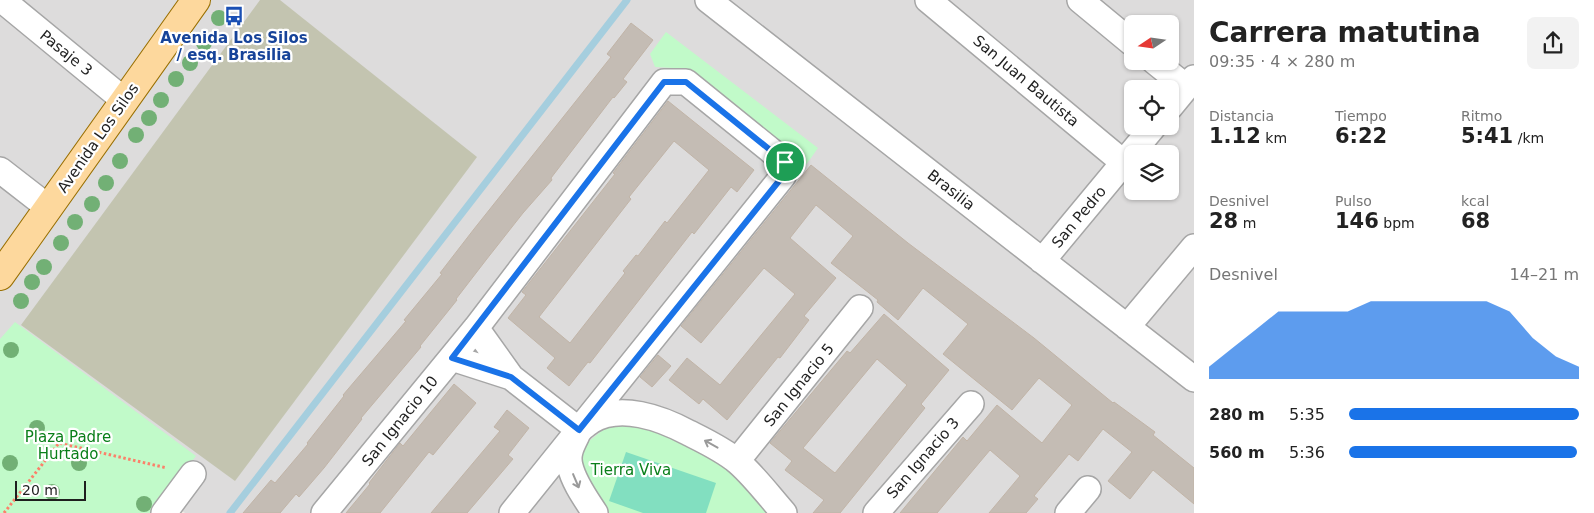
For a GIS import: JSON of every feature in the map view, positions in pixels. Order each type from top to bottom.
[{"type":"main road","name":"Avenida Los Silos","points":[[0,276],[196,0]]},
{"type":"street","name":"Brasilia","points":[[708,0],[1194,379]]},
{"type":"street","name":"San Juan Bautista","points":[[928,0],[1124,163]]},
{"type":"street","points":[[1080,0],[1124,36]]},
{"type":"street","name":"Pasaje 3","points":[[7,4],[124,101]]},
{"type":"street","points":[[1169,70],[1190,83],[1179,96]]},
{"type":"street","name":"San Ignacio 10","points":[[324,513],[476,328],[664,82],[686,82],[785,162],[783,176],[579,430]]},
{"type":"street","name":"San Pedro","points":[[1139,145],[1147,135]]},
{"type":"street","name":"San Pedro","points":[[1042,261],[1124,163]]},
{"type":"street","points":[[0,170],[49,208]]},
{"type":"street","points":[[1126,327],[1194,247]]},
{"type":"street","name":"San Ignacio 5","points":[[737,461],[860,308]]},
{"type":"street","points":[[476,328],[511,377],[579,430]]},
{"type":"street","points":[[452,358],[511,377]]},
{"type":"street","name":"San Ignacio 3","points":[[876,513],[971,404]]},
{"type":"street","points":[[512,513],[579,430],[603,415],[622,412],[640,414],[688,432],[720,450],[737,461],[784,513]]},
{"type":"street","points":[[579,430],[569,453],[570,466],[579,488],[595,513]]},
{"type":"street","points":[[164,513],[193,474]]},
{"type":"street","points":[[1068,513],[1088,489]]},
{"type":"path","points":[[4,513],[59,443],[193,474]]},
{"type":"shaded area","points":[[0,0],[1194,0],[1194,513],[185,513],[166,498],[0,513]]},
{"type":"shaded area","points":[[260,0],[280,0],[477,157],[235,481],[21,325]]},
{"type":"green space","points":[[666,32],[818,148],[801,172],[790,163],[786,153],[674,68],[655,67],[650,54]]},
{"type":"green space","name":"Plaza Padre Hurtado","points":[[15,322],[196,456],[153,513],[0,513],[0,339]]},
{"type":"green space","name":"Tierra Viva","points":[[628,423],[671,436],[726,465],[771,513],[607,513],[582,468],[583,446],[604,429]]},
{"type":"green space","points":[[626,452],[716,483],[706,513],[643,513],[609,501]]},
{"type":"building","points":[[631,23],[653,40],[623,79],[627,82],[613,97],[551,178],[552,180],[486,260],[421,347],[361,418],[324,468],[299,497],[296,494],[280,513],[243,513],[271,480],[275,483],[308,444],[343,395],[406,321],[404,320],[442,274],[440,273],[474,229],[611,57],[607,54]]},
{"type":"building","points":[[668,101],[754,170],[737,192],[731,187],[694,234],[692,232],[590,363],[588,362],[569,386],[547,368],[555,358],[508,318],[526,295],[522,292],[615,174],[613,173]],"holes":[[[674,141],[709,170],[667,223],[665,221],[638,256],[636,255],[623,271],[625,273],[570,343],[539,317],[631,199],[629,197]]]},
{"type":"building","points":[[811,165],[908,243],[1034,338],[1113,403],[1155,432],[1153,435],[1194,468],[1194,504],[1153,470],[1130,499],[1108,481],[1132,452],[1103,429],[1078,461],[1069,454],[1034,496],[1038,499],[1026,513],[989,513],[1020,476],[990,450],[937,513],[900,513],[963,437],[967,441],[997,405],[1042,443],[1072,405],[1039,378],[1012,410],[943,354],[968,324],[923,288],[898,320],[877,302],[878,300],[831,263],[853,236],[816,205],[790,238],[836,278],[804,316],[809,320],[780,358],[778,357],[727,420],[703,399],[699,404],[669,380],[687,358],[720,385],[795,294],[764,268],[701,343],[681,326]]},
{"type":"building","points":[[884,314],[949,370],[921,404],[925,408],[840,513],[813,513],[824,500],[785,470],[792,461],[770,443],[847,351],[850,353]],"holes":[[[877,359],[907,385],[835,473],[803,448]]]},
{"type":"building","points":[[658,355],[671,366],[652,387],[640,377]]},
{"type":"building","points":[[454,384],[476,403],[433,455],[429,452],[380,513],[346,513],[400,443],[403,446]]},
{"type":"building","points":[[507,410],[529,428],[508,455],[513,459],[467,513],[431,513],[500,431],[494,427]]},
{"type":"waterway","points":[[230,513],[627,0]]},
{"type":"place","name":"Avenida Los Silos / esq. Brasilia","points":[[234,16]]},
{"type":"route","points":[[664,82],[686,82],[785,162],[783,176],[579,430],[511,377],[452,358],[664,82]]}]
